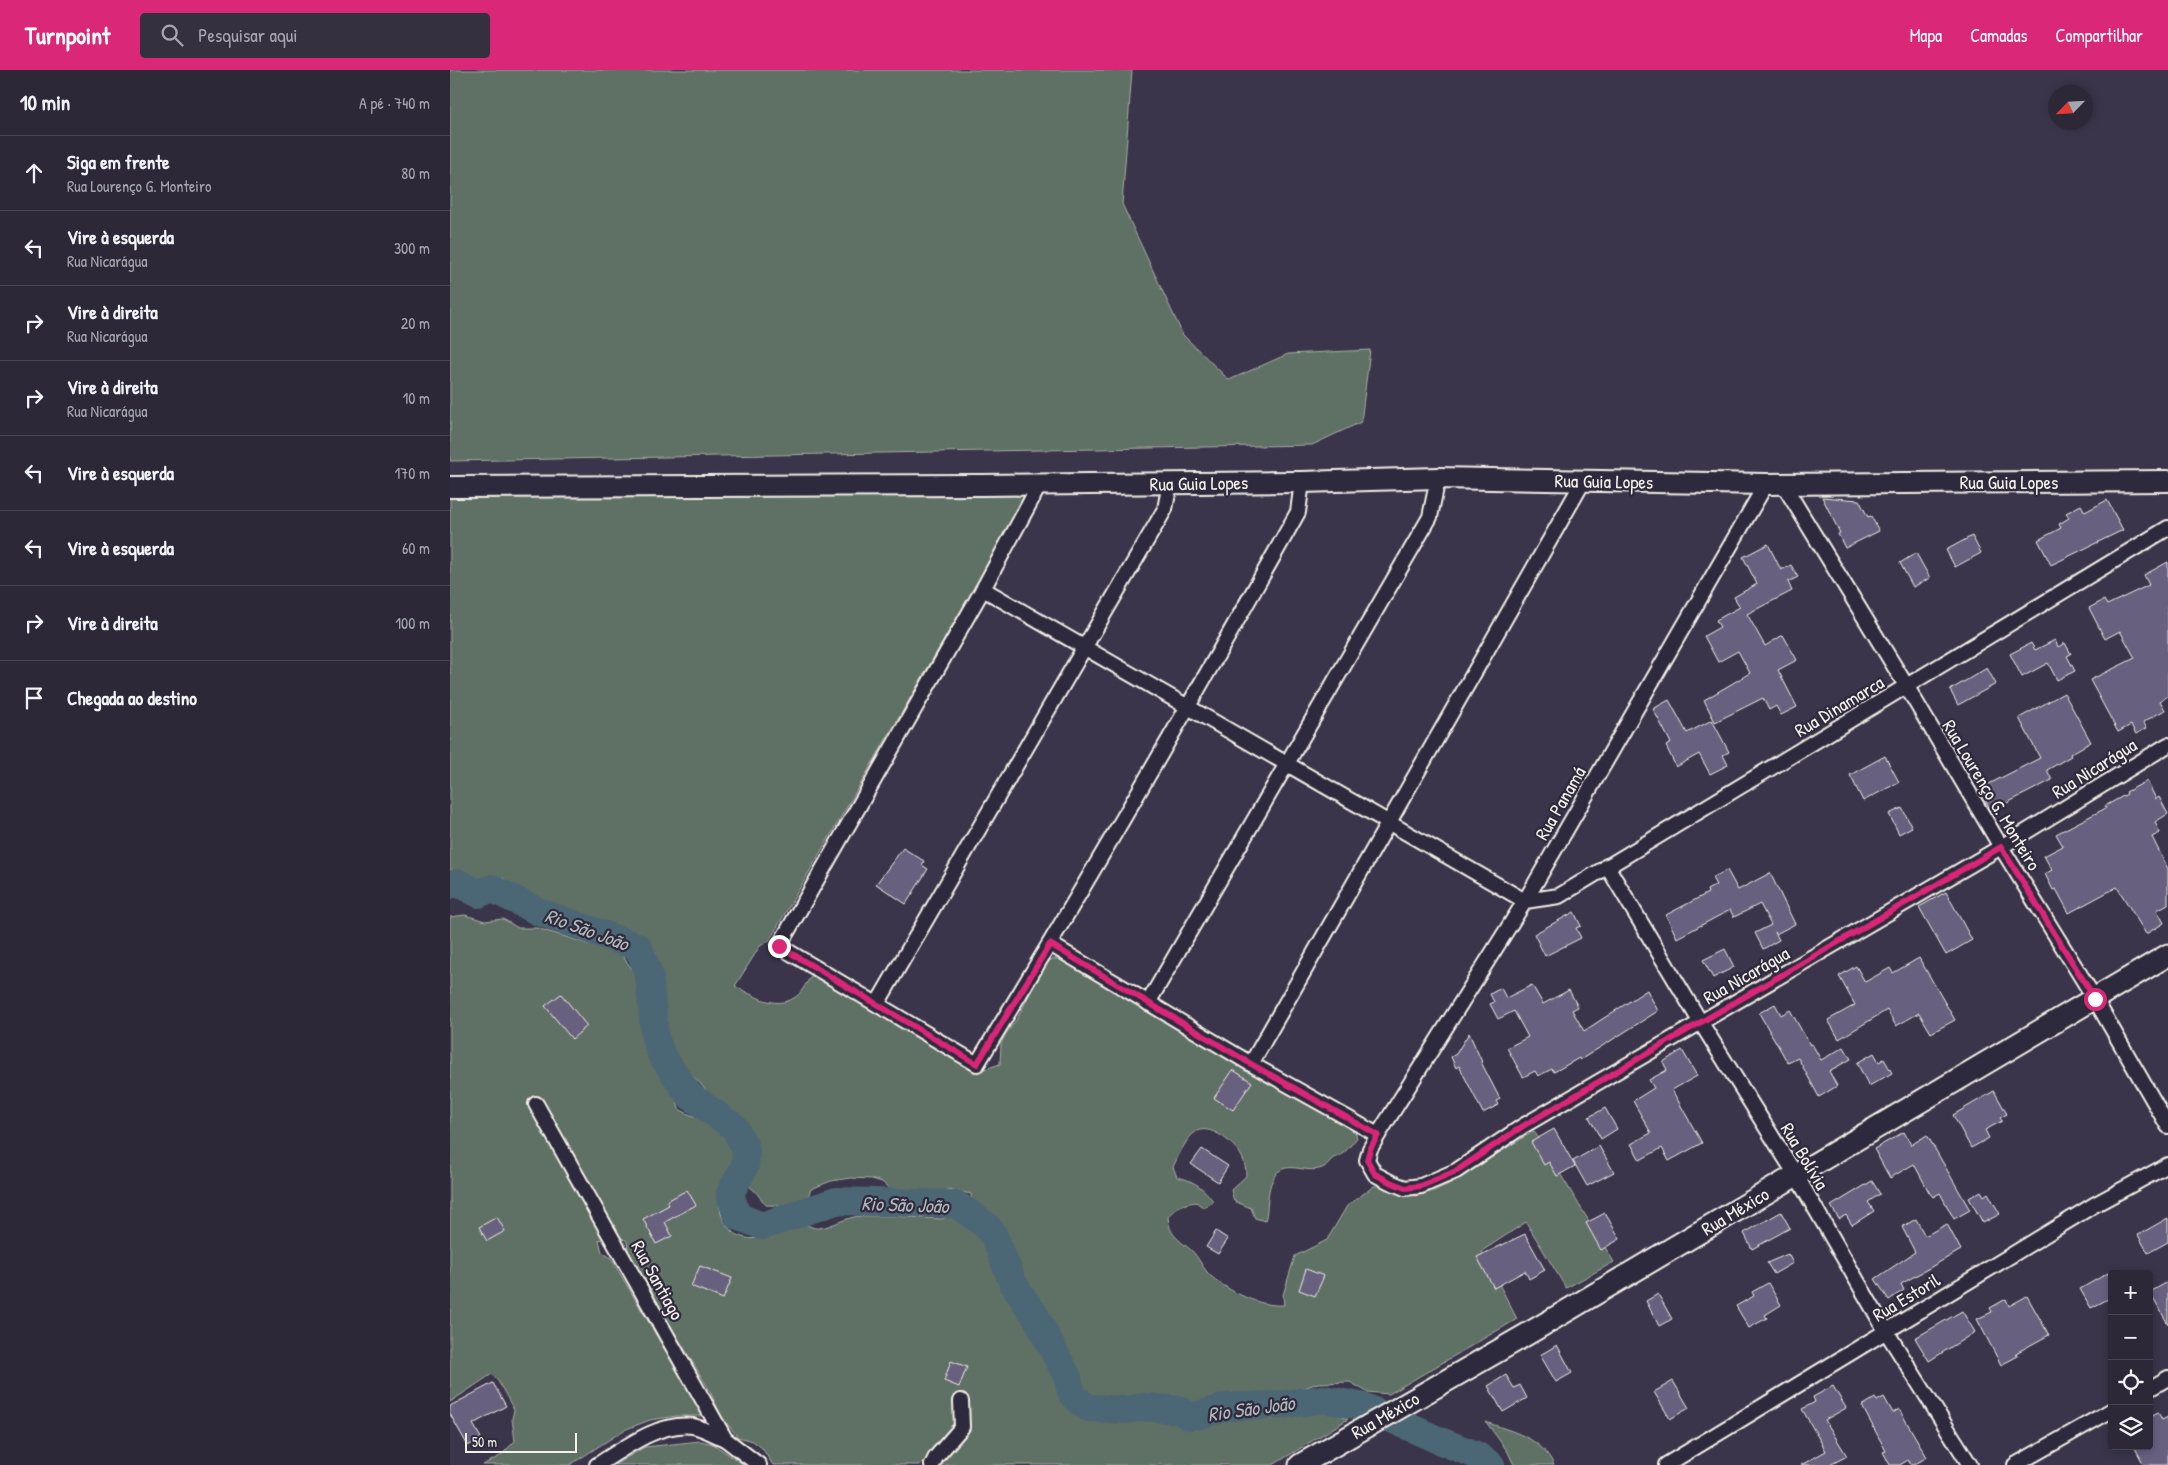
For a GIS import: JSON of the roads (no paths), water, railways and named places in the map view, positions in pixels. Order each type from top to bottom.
[{"type":"main road","name":"Rua México","points":[[1300,1465],[1354,1432],[1536,1329],[2168,955]]},
{"type":"street","name":"Rua Guia Lopes","points":[[450,487],[1302,482],[1438,478],[1775,484],[2168,481]]},
{"type":"street","points":[[1148,1003],[1430,517],[1438,478]]},
{"type":"street","points":[[1251,1064],[1584,480]]},
{"type":"street","points":[[1040,484],[983,589],[779,946],[977,1064],[1189,708],[1298,512],[1302,482]]},
{"type":"street","points":[[878,1004],[1165,508],[1170,483]]},
{"type":"street","name":"Rua Lourenço G. Monteiro","points":[[1775,484],[1907,687],[2001,847],[2095,999],[2168,1126]]},
{"type":"street","name":"Rua Panamá","points":[[1378,1135],[1525,901],[1775,484]]},
{"type":"street","name":"Rua Dinamarca","points":[[1525,901],[1559,896],[2168,528]]},
{"type":"street","points":[[983,589],[1525,901]]},
{"type":"street","name":"Rua Nicarágua","points":[[1378,1135],[1370,1149],[1367,1160],[1375,1174],[1405,1188],[1421,1186],[1456,1171],[1523,1126],[2001,847],[2168,745]]},
{"type":"street","name":"Rua Bolívia","points":[[1607,866],[1700,1023],[1796,1175],[1886,1331],[1970,1465]]},
{"type":"street","points":[[1050,944],[1251,1064],[1378,1135]]},
{"type":"street","name":"Rua Santiago","points":[[536,1104],[725,1439],[758,1465]]},
{"type":"street","name":"Rua Estoril","points":[[1666,1465],[2094,1205],[2168,1165]]},
{"type":"street","points":[[2153,1387],[2168,1378]]},
{"type":"street","points":[[932,1465],[936,1457],[962,1427],[961,1401]]},
{"type":"street","points":[[2015,1465],[2108,1412]]},
{"type":"street","points":[[597,1465],[639,1440],[667,1428],[693,1426],[725,1439]]},
{"type":"waterway","name":"Rio São João","points":[[450,885],[458,883],[479,894],[491,888],[539,912],[638,947],[649,974],[655,1037],[662,1056],[690,1096],[734,1127],[746,1149],[745,1166],[730,1193],[737,1216],[762,1226],[836,1201],[956,1204],[987,1226],[994,1236],[1013,1283],[1036,1317],[1067,1376],[1072,1394],[1089,1408],[1127,1410],[1144,1407],[1180,1410],[1188,1416],[1200,1415],[1226,1407],[1278,1405],[1324,1399],[1365,1407],[1476,1455],[1491,1465]]}]
